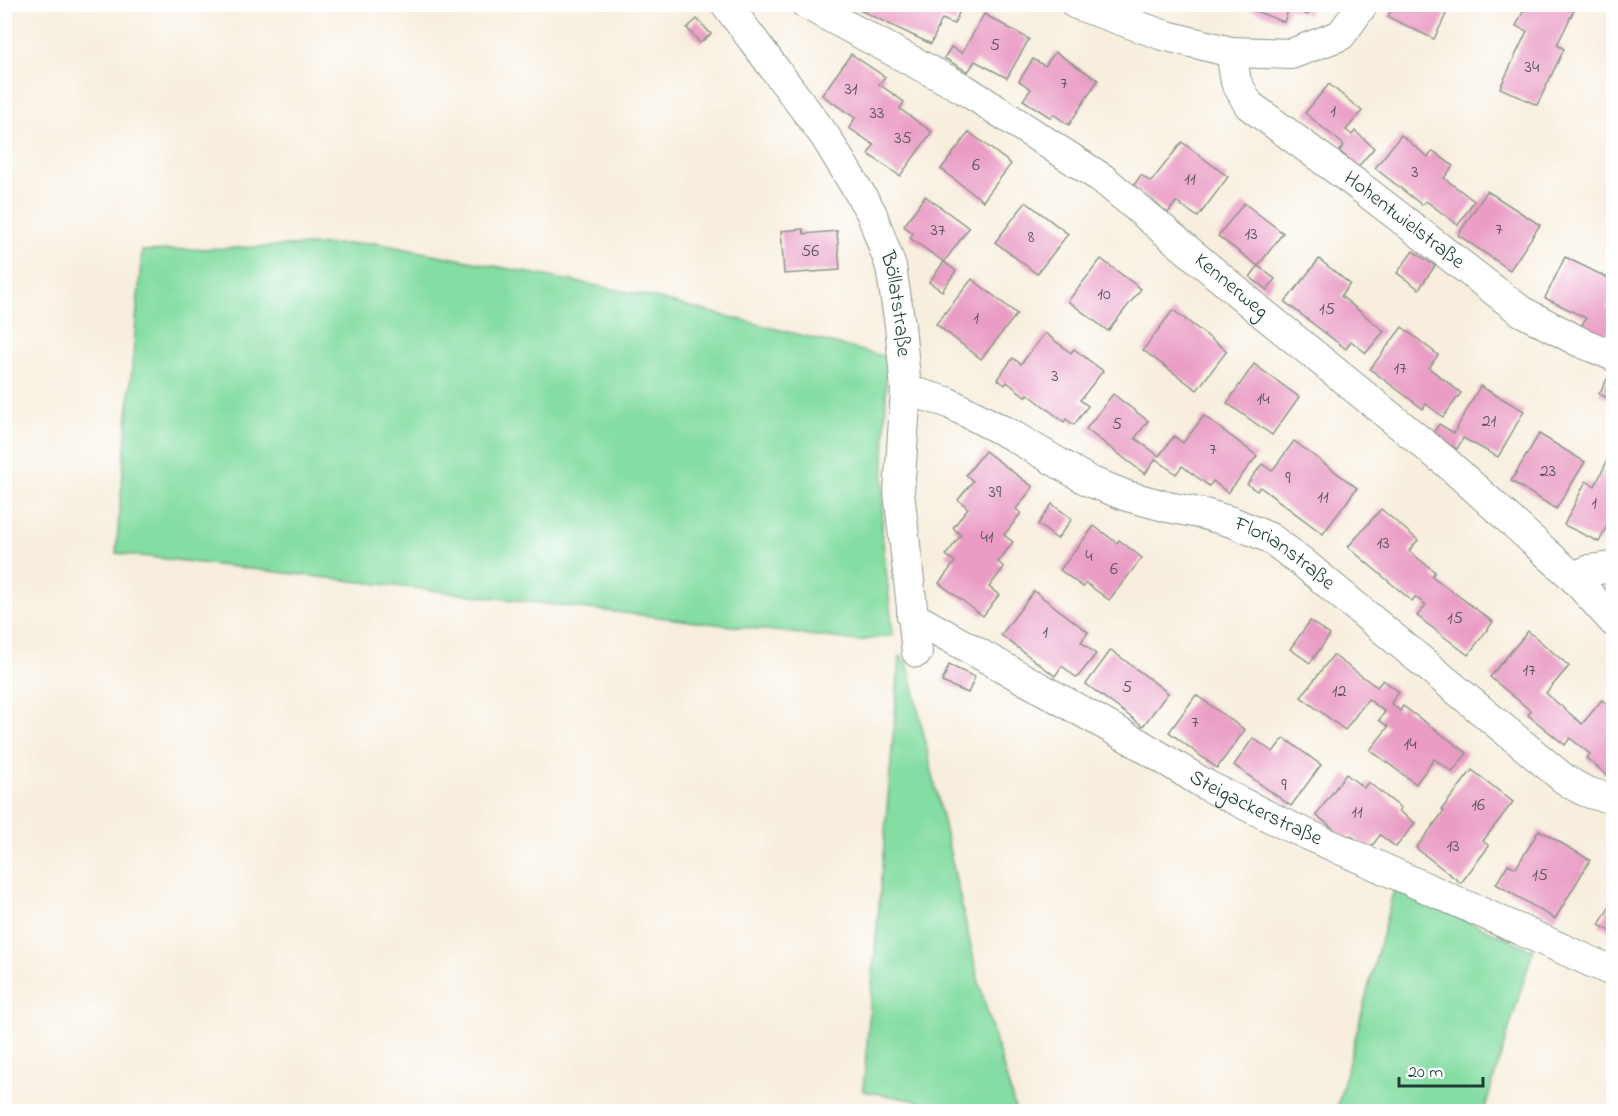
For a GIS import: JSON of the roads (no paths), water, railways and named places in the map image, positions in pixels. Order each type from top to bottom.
[{"type":"street","name":"Böllatstraße","points":[[726,4],[825,136],[871,212],[891,267],[906,390],[899,492],[916,652]]},
{"type":"street","name":"Kennerweg","points":[[806,4],[964,89],[1103,179],[1260,311],[1446,462],[1573,577],[1614,622]]},
{"type":"street","points":[[1076,4],[1163,35],[1232,52],[1291,54],[1341,35],[1363,4]]},
{"type":"street","name":"Hohentwielstraße","points":[[1232,52],[1236,82],[1249,105],[1521,311],[1580,342],[1614,356]]},
{"type":"street","name":"Florianstraße","points":[[906,390],[947,402],[1012,436],[1089,481],[1127,496],[1232,522],[1270,538],[1302,561],[1563,778],[1579,790],[1614,798]]},
{"type":"street","points":[[1573,577],[1590,570],[1614,567]]},
{"type":"street","name":"Steigackerstraße","points":[[912,615],[1136,742],[1206,785],[1284,824],[1614,972]]}]
